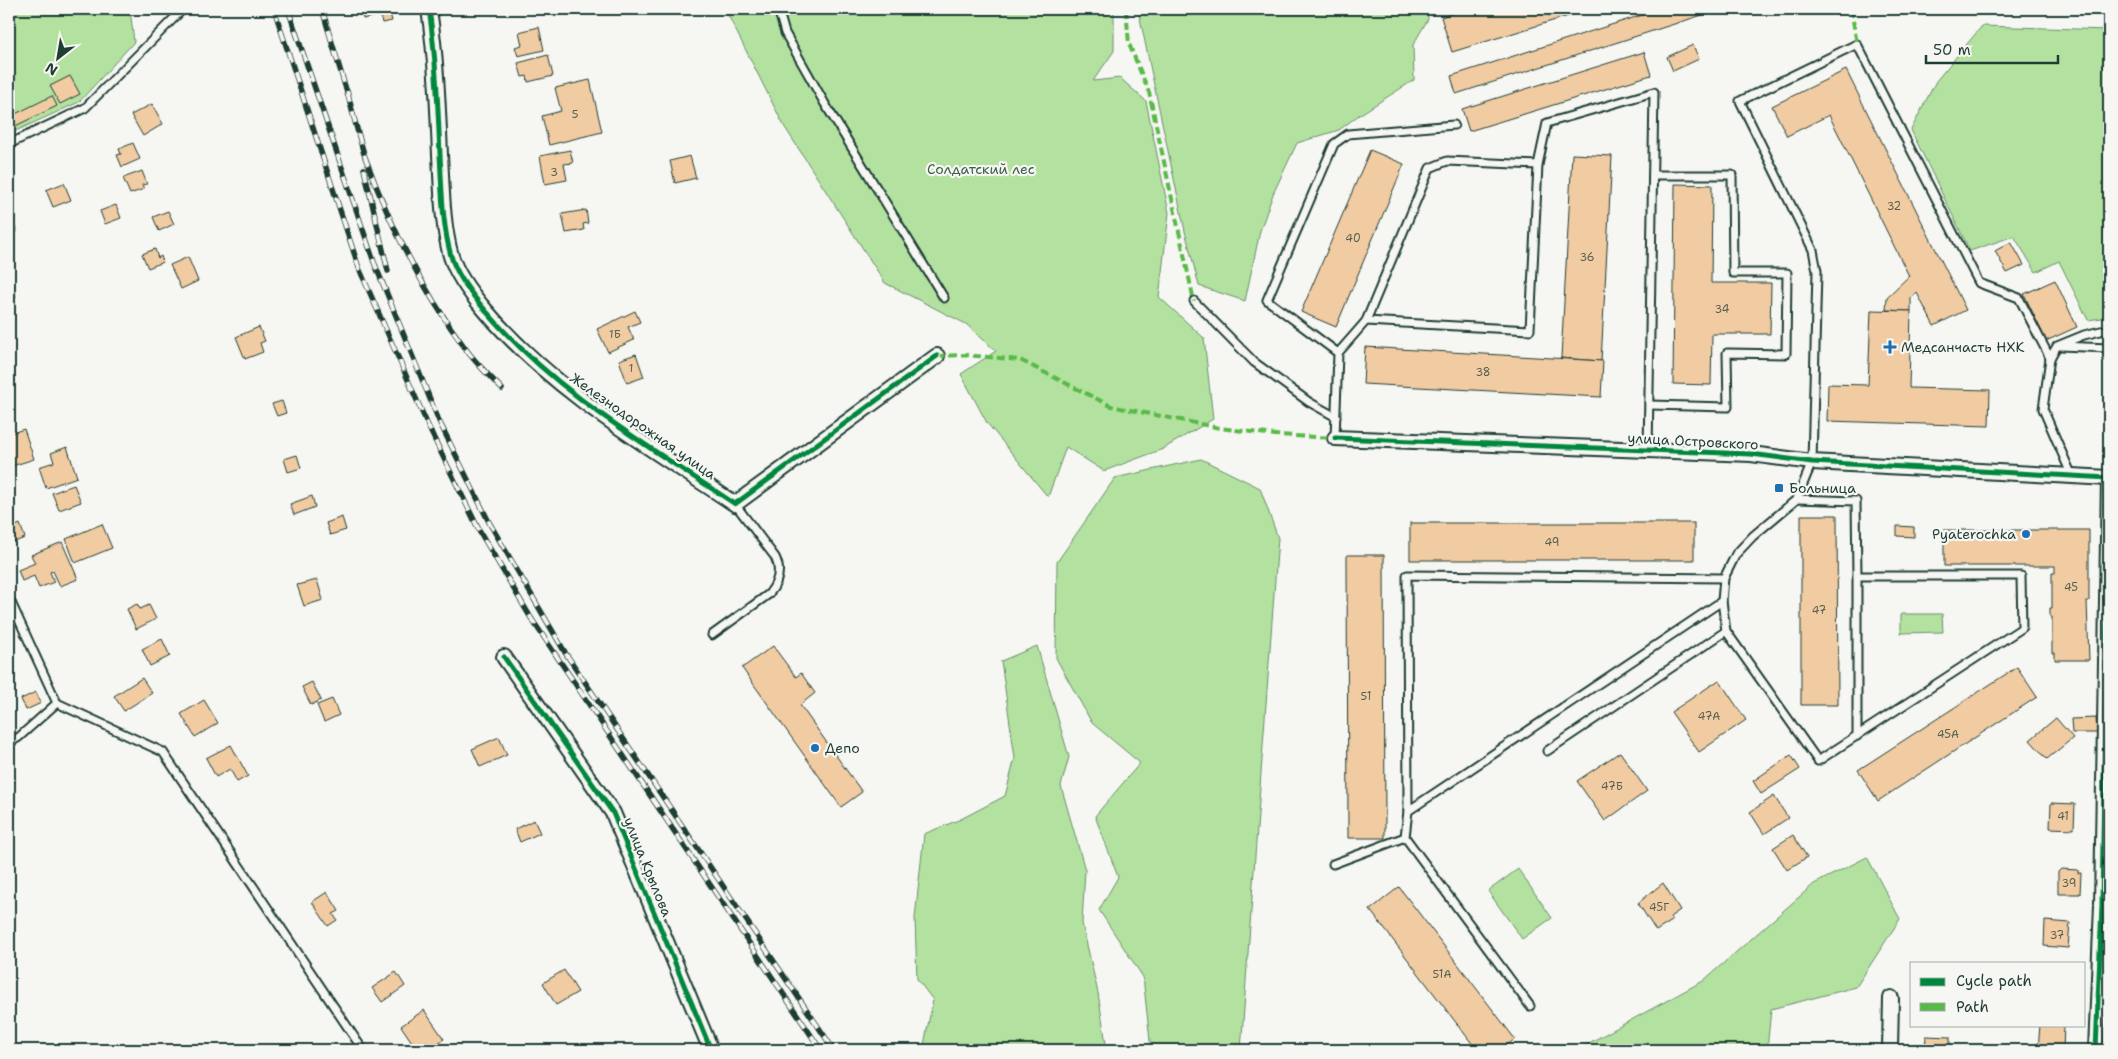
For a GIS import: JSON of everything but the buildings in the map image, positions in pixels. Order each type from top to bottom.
[{"type":"street","name":"Железнодорожная улица","points":[[429,9],[435,51],[443,215],[452,258],[469,291],[497,324],[537,362],[587,404],[734,504]]},
{"type":"street","points":[[734,504],[937,356]]},
{"type":"street","name":"улица Островского","points":[[1335,438],[1751,454],[1812,462],[2109,478]]},
{"type":"street","points":[[2096,1050],[2106,906],[2109,478]]},
{"type":"street","name":"улица Крылова","points":[[504,658],[613,813],[711,1050]]},
{"type":"street","points":[[1890,1050],[1892,998]]},
{"type":"lane","points":[[9,144],[85,108],[183,9]]},
{"type":"lane","points":[[778,9],[785,33],[816,88],[944,298]]},
{"type":"lane","points":[[1857,576],[2021,576],[2022,628],[1818,762],[1726,631],[1722,601],[1724,578],[1736,554],[1753,536],[1797,499],[1812,462],[1817,271],[1813,250],[1740,101],[1857,44],[1979,283],[2019,298],[2050,358]]},
{"type":"lane","points":[[1366,321],[1530,330],[1538,165],[1547,123],[1654,92],[1648,450]]},
{"type":"lane","points":[[1338,352],[1267,300],[1334,144],[1348,134],[1454,126]]},
{"type":"lane","points":[[1335,438],[1338,352],[1366,321],[1430,168],[1447,161],[1538,165]]},
{"type":"lane","points":[[1650,405],[1728,407],[1727,353],[1786,354],[1787,274],[1733,273],[1732,175],[1653,175]]},
{"type":"lane","points":[[1194,301],[1254,362],[1309,402],[1336,416]]},
{"type":"lane","points":[[2072,476],[2043,409],[2050,358],[2057,346],[2084,335],[2109,329]]},
{"type":"lane","points":[[2057,346],[2109,348]]},
{"type":"lane","points":[[1797,499],[1856,501],[1857,736]]},
{"type":"lane","points":[[712,635],[769,594],[774,588],[779,575],[778,563],[775,557],[734,504]]},
{"type":"lane","points":[[1530,1006],[1405,837],[1408,811],[1407,574],[1724,578]]},
{"type":"lane","points":[[9,598],[57,703],[163,752],[363,1050]]},
{"type":"lane","points":[[1408,811],[1722,601]]},
{"type":"lane","points":[[1547,751],[1726,631]]},
{"type":"lane","points":[[9,743],[19,737],[57,703]]},
{"type":"lane","points":[[1333,864],[1405,837]]},
{"type":"green space","points":[[9,9],[130,9],[134,42],[79,102],[9,134]]},
{"type":"green space","name":"Солдатский лес","points":[[725,9],[1114,9],[1114,51],[1093,81],[1120,78],[1146,101],[1169,213],[1159,297],[1204,338],[1213,419],[1163,449],[1104,471],[1066,447],[1048,497],[987,423],[961,374],[996,351],[966,324],[885,283],[784,126]]},
{"type":"green space","points":[[1138,9],[1427,9],[1428,19],[1413,45],[1414,80],[1339,130],[1297,143],[1273,194],[1260,231],[1245,301],[1199,286],[1185,231]]},
{"type":"green space","points":[[1982,26],[2109,30],[2109,317],[2088,320],[2059,261],[2036,272],[2014,236],[1970,251],[1911,130],[1936,81]]},
{"type":"green space","points":[[1201,459],[1260,488],[1278,538],[1241,1050],[1151,1050],[1143,977],[1099,910],[1118,877],[1095,816],[1140,763],[1092,723],[1056,658],[1057,562],[1115,478]]},
{"type":"green space","points":[[1901,614],[1942,614],[1943,632],[1901,633]]},
{"type":"green space","points":[[1037,646],[1069,757],[1061,786],[1085,870],[1082,923],[1098,993],[1107,1050],[923,1050],[933,1000],[917,979],[915,918],[924,834],[961,819],[1005,796],[1015,758],[1001,661]]},
{"type":"green space","points":[[1867,857],[1900,919],[1856,987],[1771,1009],[1767,1050],[1576,1050],[1703,981],[1814,884]]},
{"type":"green space","points":[[1518,869],[1552,918],[1522,939],[1488,891]]},
{"type":"railway","points":[[274,9],[359,268],[429,428],[480,532],[531,618],[821,1050]]},
{"type":"railway","points":[[288,9],[374,262],[439,421],[490,524],[566,654],[834,1050]]},
{"type":"railway","points":[[322,9],[348,96]]},
{"type":"railway","points":[[347,91],[365,157],[385,208],[409,258],[452,330],[472,357],[502,389]]},
{"type":"railway","points":[[364,169],[388,271]]},
{"type":"marked path","points":[[1126,9],[1129,44],[1149,92],[1194,301]]},
{"type":"marked path","points":[[1851,9],[1857,44]]},
{"type":"marked path","points":[[937,356],[966,355],[1020,360],[1111,406],[1220,428],[1276,435],[1335,438]]},
{"type":"cycle path","points":[[429,9],[436,82],[444,219],[448,244],[457,271],[470,292],[512,339],[571,392],[603,416],[735,504],[937,356]]},
{"type":"cycle path","points":[[1335,438],[1751,454],[1812,462],[2109,478]]},
{"type":"cycle path","points":[[2096,1050],[2102,905],[2109,478]]},
{"type":"cycle path","points":[[504,657],[613,813],[711,1050]]},
{"type":"place","name":"Медсанчасть НХК","points":[[1890,347]]},
{"type":"place","name":"Больница","points":[[1779,488]]},
{"type":"place","name":"Pyaterochka","points":[[2026,534]]},
{"type":"place","name":"Депо","points":[[815,748]]}]
